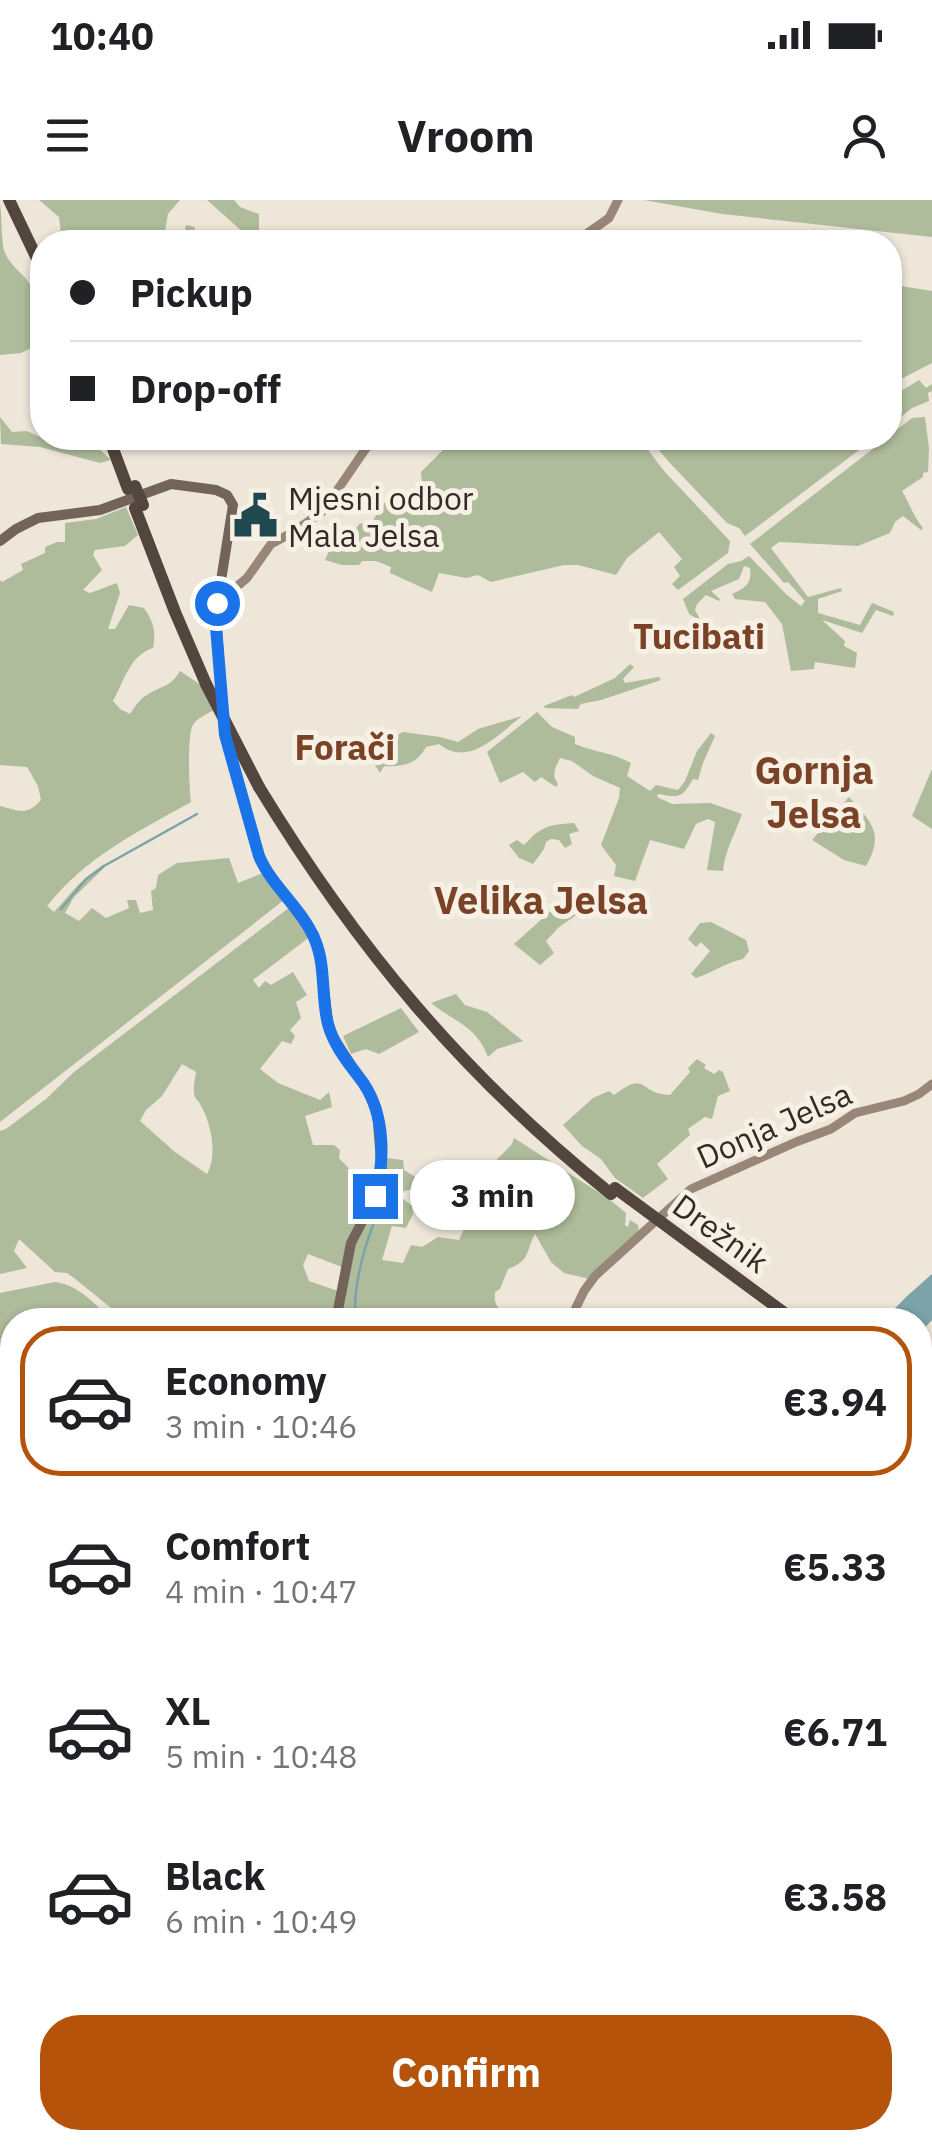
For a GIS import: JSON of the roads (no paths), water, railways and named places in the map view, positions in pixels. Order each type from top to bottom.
[{"type":"highway","points":[[9,200],[30,244]]},
{"type":"highway","points":[[17,200],[32,230]]},
{"type":"highway","points":[[115,450],[139,506],[175,612],[297,849],[338,909],[424,1018],[507,1104],[613,1191]]},
{"type":"highway","points":[[121,450],[132,488]]},
{"type":"highway","name":"Drežnik","points":[[613,1191],[766,1308]]},
{"type":"highway","name":"Drežnik","points":[[613,1191],[777,1308]]},
{"type":"main road","points":[[592,230],[609,218],[618,200]]},
{"type":"main road","points":[[217,603],[247,578],[271,544],[323,511],[366,450]]},
{"type":"main road","points":[[0,542],[38,518],[100,510],[170,484],[216,490],[227,495],[233,504],[216,627],[225,735],[256,847],[267,872],[314,935],[333,1037],[377,1110],[382,1173],[351,1243],[338,1308]]},
{"type":"main road","name":"Donja Jelsa","points":[[576,1308],[595,1276],[691,1189],[831,1128],[855,1113],[904,1101],[932,1084]]},
{"type":"water","points":[[932,1274],[932,1308],[895,1308]]},
{"type":"waterway","points":[[61,909],[86,879],[104,866],[197,814]]},
{"type":"waterway","points":[[355,1308],[359,1271],[385,1193]]},
{"type":"place","name":"Mjesni odbor Mala Jelsa","points":[[255,516]]},
{"type":"district","name":"Tucibati","points":[[699,636]]},
{"type":"district","name":"Forači","points":[[345,747]]},
{"type":"district","name":"Gornja Jelsa","points":[[814,791]]},
{"type":"district","name":"Velika Jelsa","points":[[541,899]]}]
